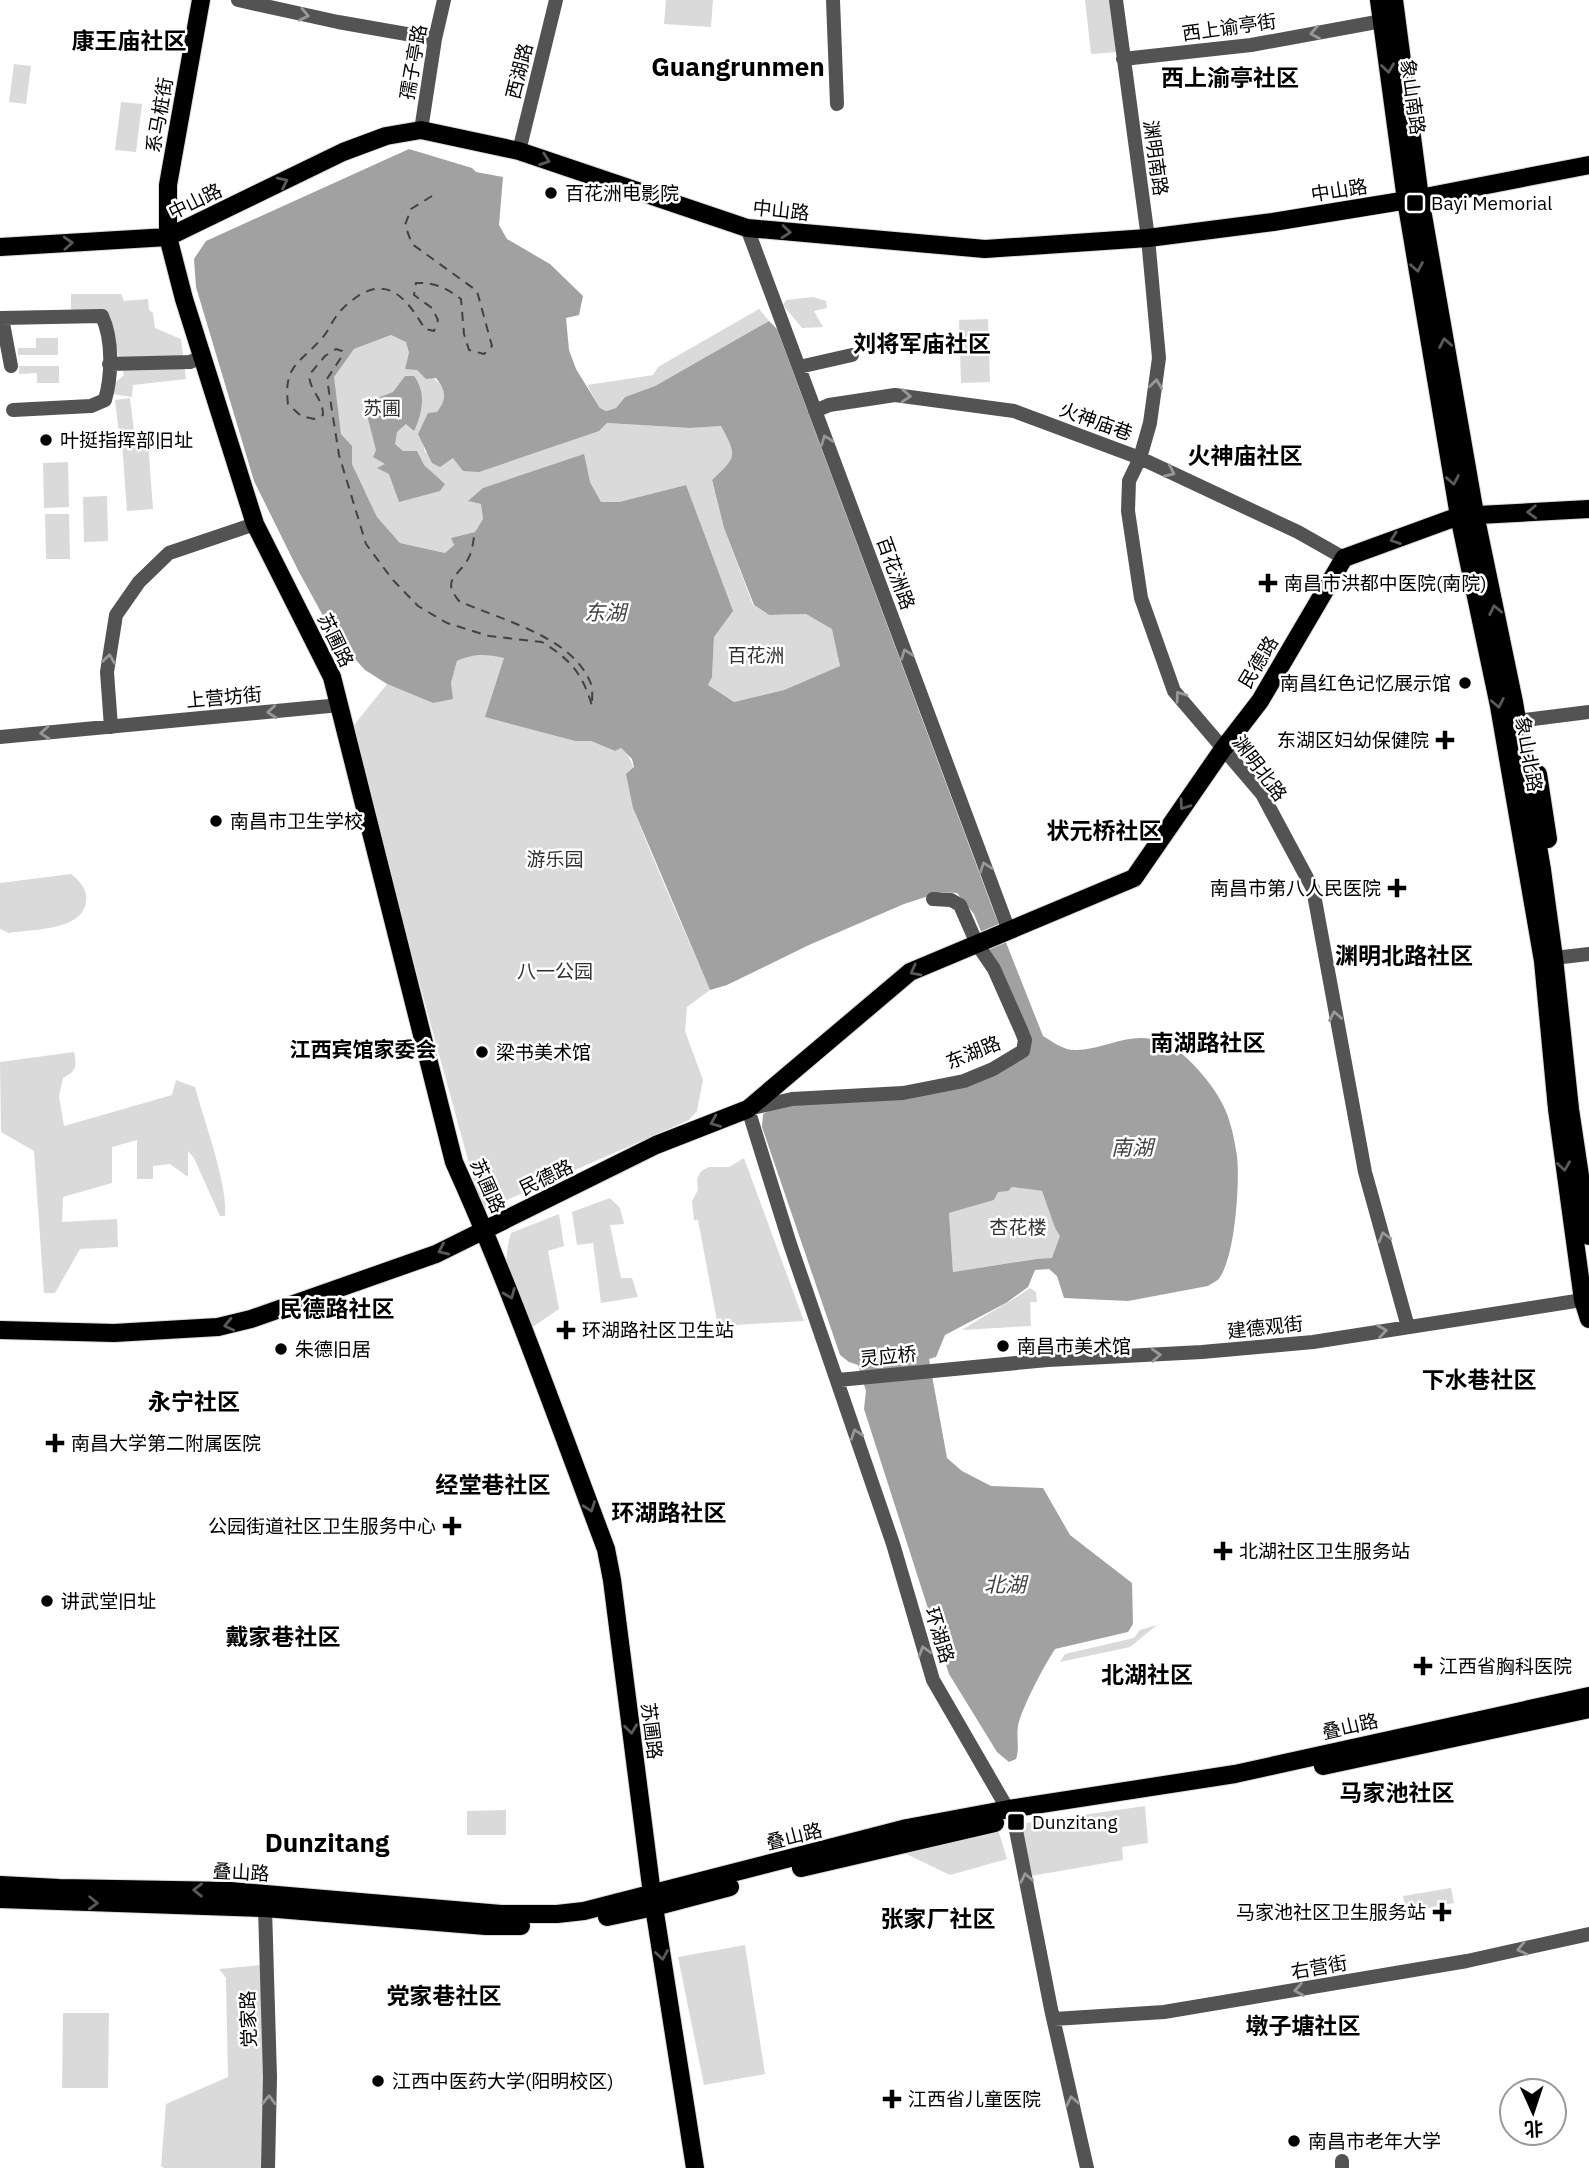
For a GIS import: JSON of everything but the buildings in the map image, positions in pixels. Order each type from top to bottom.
[{"type":"main road","name":"系马桩街","points":[[168,237],[168,185],[201,0]]},
{"type":"main road","name":"象山南路","points":[[1379,0],[1413,199]]},
{"type":"main road","name":"象山南路","points":[[1394,0],[1413,199]]},
{"type":"main road","name":"中山路","points":[[0,247],[168,237],[344,152],[386,136],[421,130],[519,151],[747,228],[985,249],[1148,238],[1273,222],[1413,199],[1589,165]]},
{"type":"main road","name":"象山北路","points":[[1413,199],[1542,961],[1556,1109],[1589,1319]]},
{"type":"main road","name":"苏圃路","points":[[168,237],[254,524],[332,677],[454,1162],[528,1341],[606,1549],[653,1901],[695,2168]]},
{"type":"main road","points":[[1344,558],[1467,515],[1589,509]]},
{"type":"main road","name":"象山北路","points":[[1467,515],[1523,720],[1544,810],[1560,958]]},
{"type":"main road","name":"民德路","points":[[0,1330],[114,1333],[218,1327],[251,1319],[436,1254],[656,1145],[748,1109],[910,972],[1134,878],[1223,749],[1260,701],[1344,558]]},
{"type":"main road","points":[[1560,958],[1570,1109],[1589,1237]]},
{"type":"main road","name":"叠山路","points":[[1012,1814],[1235,1774],[1589,1696]]},
{"type":"main road","name":"叠山路","points":[[0,1899],[265,1908],[486,1926],[581,1923],[907,1828],[1235,1785],[1589,1709]]},
{"type":"main road","name":"叠山路","points":[[0,1885],[230,1891],[501,1914],[584,1912],[653,1901]]},
{"type":"street","points":[[238,0],[338,22],[435,39]]},
{"type":"street","name":"孺子亭路","points":[[421,130],[444,0]]},
{"type":"street","name":"西湖路","points":[[519,151],[556,0]]},
{"type":"street","points":[[549,56],[562,0]]},
{"type":"street","points":[[833,0],[837,104]]},
{"type":"street","name":"渊明南路","points":[[1116,0],[1148,238]]},
{"type":"street","name":"西上谕亭街","points":[[1123,59],[1251,45],[1382,21]]},
{"type":"street","name":"百花洲路","points":[[747,228],[1009,931]]},
{"type":"street","name":"渊明北路","points":[[1148,238],[1159,358],[1150,423],[1140,458],[1129,481],[1128,511],[1141,598],[1174,691],[1262,794],[1313,889],[1360,1153],[1408,1327]]},
{"type":"street","points":[[11,366],[2,318],[102,316],[108,329],[110,384],[106,400],[91,406],[13,410]]},
{"type":"street","points":[[799,367],[852,355]]},
{"type":"street","points":[[109,364],[190,362],[202,357]]},
{"type":"street","name":"火神庙巷","points":[[816,411],[829,405],[895,395],[1014,411],[1140,458],[1298,531],[1344,558]]},
{"type":"street","points":[[111,727],[107,672],[116,615],[139,582],[169,553],[254,524]]},
{"type":"street","name":"上营坊街","points":[[0,737],[340,705]]},
{"type":"street","points":[[1523,720],[1589,712]]},
{"type":"street","name":"东湖路","points":[[748,1109],[792,1099],[903,1093],[964,1081],[993,1069],[1023,1051],[1025,1040],[1021,1030],[961,905],[933,899]]},
{"type":"street","points":[[1560,958],[1589,954]]},
{"type":"street","name":"环湖路","points":[[748,1109],[790,1244],[892,1544],[933,1680],[1012,1814],[1087,2168]]},
{"type":"street","name":"建德观街","points":[[941,1370],[1313,1342],[1586,1299]]},
{"type":"street","name":"灵应桥","points":[[838,1380],[941,1370]]},
{"type":"street","points":[[230,1891],[265,1908]]},
{"type":"street","name":"党家路","points":[[265,1908],[270,2077],[268,2168]]},
{"type":"street","name":"右营街","points":[[1054,2019],[1164,2012],[1467,1961],[1589,1934]]},
{"type":"green space","points":[[666,0],[713,0],[711,27],[664,24]]},
{"type":"green space","points":[[1085,0],[1111,0],[1117,52],[1091,54]]},
{"type":"green space","points":[[14,64],[31,66],[26,104],[9,102]]},
{"type":"green space","points":[[121,102],[142,104],[136,152],[115,150]]},
{"type":"green space","points":[[71,294],[121,294],[124,301],[148,299],[155,328],[181,339],[186,379],[133,385],[132,397],[112,394],[114,384],[124,375],[111,330],[103,313],[71,314]]},
{"type":"green space","points":[[813,297],[826,301],[827,308],[814,311],[823,327],[802,328],[783,305],[786,300]]},
{"type":"green space","points":[[759,309],[769,321],[655,386],[625,397],[616,408],[606,411],[600,408],[587,385],[653,375],[658,367]]},
{"type":"green space","points":[[988,319],[990,382],[961,383],[959,320]]},
{"type":"green space","points":[[391,335],[406,341],[417,370],[440,384],[444,392],[444,400],[422,439],[425,452],[453,458],[607,423],[690,428],[721,426],[730,444],[732,456],[712,481],[724,528],[753,605],[769,615],[806,614],[833,629],[840,666],[784,690],[734,702],[707,685],[712,676],[714,637],[686,485],[619,502],[601,502],[590,482],[469,501],[481,504],[483,519],[475,532],[452,538],[454,545],[445,553],[400,543],[377,517],[352,464],[352,447],[341,434],[333,377],[354,349]]},
{"type":"green space","points":[[36,338],[58,338],[58,355],[18,355],[18,348],[36,348]]},
{"type":"green space","points":[[19,366],[59,366],[59,383],[37,383],[37,373],[19,374]]},
{"type":"green space","points":[[130,398],[135,440],[120,442],[115,400]]},
{"type":"green space","points":[[148,442],[153,509],[127,511],[122,443]]},
{"type":"green space","points":[[68,462],[69,507],[44,508],[43,463]]},
{"type":"green space","points":[[107,496],[108,541],[84,542],[83,497]]},
{"type":"green space","points":[[45,514],[69,514],[70,559],[46,559]]},
{"type":"green space","name":"八一公园","points":[[486,654],[505,658],[486,717],[575,741],[591,741],[615,751],[621,748],[629,757],[634,773],[632,796],[635,813],[710,990],[687,1007],[685,1031],[703,1080],[697,1111],[689,1120],[482,1211],[350,730],[387,684],[433,703],[451,683],[457,661],[471,655]]},
{"type":"green space","points":[[71,874],[83,886],[86,894],[86,902],[76,919],[42,929],[9,933],[0,929],[0,883]]},
{"type":"green space","points":[[74,1052],[74,1068],[63,1078],[59,1096],[64,1126],[172,1095],[176,1080],[195,1087],[223,1187],[225,1216],[220,1216],[194,1158],[188,1151],[188,1177],[170,1164],[153,1166],[153,1179],[137,1179],[137,1140],[112,1147],[112,1183],[63,1197],[62,1222],[117,1219],[118,1247],[80,1249],[55,1293],[44,1293],[34,1151],[1,1132],[0,1062]]},
{"type":"green space","points":[[744,1158],[804,1321],[718,1326],[692,1201],[698,1190],[697,1179],[701,1171],[709,1167],[729,1167]]},
{"type":"green space","name":"杏花楼","points":[[1012,1187],[1042,1191],[1055,1228],[1061,1236],[1052,1259],[953,1272],[949,1213],[994,1200],[997,1192]]},
{"type":"green space","points":[[610,1198],[620,1208],[624,1224],[610,1225],[621,1278],[632,1278],[638,1297],[601,1303],[593,1243],[577,1245],[572,1212]]},
{"type":"green space","points":[[559,1214],[564,1246],[548,1251],[559,1309],[528,1330],[507,1272],[506,1260],[511,1233]]},
{"type":"green space","points":[[1030,1288],[1036,1292],[1037,1302],[1030,1302],[1031,1326],[962,1330],[1013,1299]]},
{"type":"green space","points":[[1157,1625],[1130,1647],[1060,1662],[1065,1654],[1134,1638],[1140,1630]]},
{"type":"green space","points":[[1145,1806],[1148,1843],[1122,1847],[1123,1860],[1031,1876],[1020,1824]]},
{"type":"green space","points":[[506,1810],[506,1835],[467,1835],[467,1811]]},
{"type":"green space","points":[[997,1826],[1007,1859],[950,1875],[902,1852]]},
{"type":"green space","points":[[1451,1888],[1454,1903],[1406,1912],[1403,1896]]},
{"type":"green space","points":[[745,1945],[765,2074],[704,2085],[678,1957]]},
{"type":"green space","points":[[260,1965],[264,2082],[262,2168],[164,2168],[161,2166],[166,2104],[228,2077],[226,1978],[219,1969]]},
{"type":"green space","points":[[63,2013],[109,2013],[108,2088],[62,2088]]},
{"type":"water","name":"东湖","points":[[409,149],[472,168],[476,172],[503,177],[499,225],[507,239],[550,264],[583,296],[579,315],[566,318],[569,350],[576,369],[600,408],[606,411],[616,408],[625,397],[655,386],[769,321],[777,329],[992,907],[1043,1036],[1072,1050],[1141,1038],[1165,1043],[1193,1064],[1223,1105],[1237,1156],[1238,1183],[1233,1236],[1225,1267],[1218,1280],[1208,1286],[1128,1301],[1064,1298],[1057,1276],[1049,1269],[1035,1270],[1028,1287],[1006,1303],[945,1335],[936,1357],[929,1359],[947,1458],[962,1471],[991,1486],[1043,1488],[1070,1535],[1132,1583],[1133,1624],[1128,1632],[1055,1649],[1020,1718],[1016,1759],[1009,1762],[997,1752],[949,1674],[864,1409],[866,1391],[858,1365],[840,1355],[762,1127],[763,1114],[780,1105],[966,1085],[1025,1041],[974,914],[957,893],[941,892],[904,904],[809,945],[727,985],[710,990],[633,808],[626,774],[634,767],[632,759],[621,748],[615,751],[591,741],[575,741],[485,717],[504,658],[480,655],[457,661],[451,683],[453,699],[433,703],[387,684],[365,670],[334,636],[254,481],[196,287],[194,259],[206,241]],"holes":[[[391,335],[406,342],[409,353],[405,369],[417,370],[426,379],[436,378],[442,387],[444,399],[440,407],[437,412],[428,413],[418,434],[432,463],[440,467],[453,458],[463,471],[479,472],[599,431],[607,423],[690,428],[721,426],[730,444],[732,456],[712,480],[724,528],[754,605],[769,615],[806,614],[832,629],[840,666],[784,690],[734,702],[708,685],[712,677],[714,637],[733,611],[686,485],[619,502],[601,502],[590,482],[584,454],[483,488],[468,501],[481,504],[483,519],[475,532],[451,538],[454,545],[445,553],[400,543],[377,517],[352,464],[352,446],[341,434],[334,377],[354,349]],[[1012,1187],[1042,1191],[1060,1236],[1052,1258],[953,1272],[949,1213],[994,1200],[998,1192],[1008,1191]]]},
{"type":"water","points":[[405,376],[414,376],[421,389],[421,411],[414,431],[406,424],[397,432],[395,444],[403,451],[417,451],[424,465],[445,484],[440,491],[399,502],[389,474],[377,468],[385,464],[373,457],[376,450],[367,415],[380,397],[393,392]]},
{"type":"ferry route","points":[[432,196],[411,209],[405,225],[412,244],[477,291],[492,346],[484,354],[469,350],[464,334],[461,299],[445,289],[416,283],[414,295],[432,308],[438,320],[434,331],[425,329],[398,295],[389,290],[370,290],[342,309],[323,337],[295,365],[288,380],[288,404],[301,416],[314,419],[323,415],[309,375],[325,356],[336,349],[342,351],[342,356],[327,379],[339,455],[366,544],[392,579],[418,606],[447,623],[489,636],[542,642],[552,648],[568,661],[580,676],[592,706],[591,684],[582,667],[569,653],[534,632],[459,601],[454,594],[451,583],[470,556],[475,532]]},
{"type":"place","name":"百花洲电影院","points":[[551,193]]},
{"type":"place","name":"Bayi Memorial","points":[[1415,203]]},
{"type":"place","name":"叶挺指挥部旧址","points":[[46,440]]},
{"type":"place","name":"南昌市洪都中医院(南院)","points":[[1268,583]]},
{"type":"place","name":"南昌红色记忆展示馆","points":[[1465,683]]},
{"type":"place","name":"东湖区妇幼保健院","points":[[1445,740]]},
{"type":"place","name":"南昌市卫生学校","points":[[216,821]]},
{"type":"place","name":"南昌市第八人民医院","points":[[1397,888]]},
{"type":"place","name":"梁书美术馆","points":[[482,1052]]},
{"type":"place","name":"环湖路社区卫生站","points":[[566,1330]]},
{"type":"place","name":"南昌市美术馆","points":[[1003,1346]]},
{"type":"place","name":"朱德旧居","points":[[281,1349]]},
{"type":"place","name":"南昌大学第二附属医院","points":[[55,1443]]},
{"type":"place","name":"公园街道社区卫生服务中心","points":[[452,1526]]},
{"type":"place","name":"北湖社区卫生服务站","points":[[1223,1551]]},
{"type":"place","name":"讲武堂旧址","points":[[47,1601]]},
{"type":"place","name":"江西省胸科医院","points":[[1423,1666]]},
{"type":"place","name":"Dunzitang","points":[[1016,1822]]},
{"type":"place","name":"马家池社区卫生服务站","points":[[1442,1912]]},
{"type":"place","name":"江西中医药大学(阳明校区)","points":[[378,2081]]},
{"type":"place","name":"江西省儿童医院","points":[[892,2099]]},
{"type":"place","name":"南昌市老年大学","points":[[1294,2141]]},
{"type":"district","name":"康王庙社区","points":[[129,41]]},
{"type":"district","name":"Guangrunmen","points":[[738,67]]},
{"type":"district","name":"西上渝亭社区","points":[[1230,78]]},
{"type":"district","name":"刘将军庙社区","points":[[922,344]]},
{"type":"district","name":"火神庙社区","points":[[1245,456]]},
{"type":"district","name":"状元桥社区","points":[[1104,831]]},
{"type":"district","name":"渊明北路社区","points":[[1404,956]]},
{"type":"district","name":"南湖路社区","points":[[1208,1043]]},
{"type":"district","name":"江西宾馆家委会","points":[[363,1050]]},
{"type":"district","name":"民德路社区","points":[[337,1309]]},
{"type":"district","name":"下水巷社区","points":[[1479,1380]]},
{"type":"district","name":"永宁社区","points":[[194,1402]]},
{"type":"district","name":"经堂巷社区","points":[[493,1485]]},
{"type":"district","name":"环湖路社区","points":[[669,1513]]},
{"type":"district","name":"戴家巷社区","points":[[283,1637]]},
{"type":"district","name":"北湖社区","points":[[1147,1675]]},
{"type":"district","name":"马家池社区","points":[[1397,1793]]},
{"type":"district","name":"Dunzitang","points":[[327,1843]]},
{"type":"district","name":"张家厂社区","points":[[938,1919]]},
{"type":"district","name":"党家巷社区","points":[[444,1996]]},
{"type":"district","name":"墩子塘社区","points":[[1303,2026]]},
{"type":"park label","name":"苏圃","points":[[382,408]]},
{"type":"park label","name":"百花洲","points":[[756,655]]},
{"type":"park label","name":"游乐园","points":[[555,859]]},
{"type":"water label","name":"南湖","points":[[1132,1148]]},
{"type":"water label","name":"北湖","points":[[1005,1585]]}]
